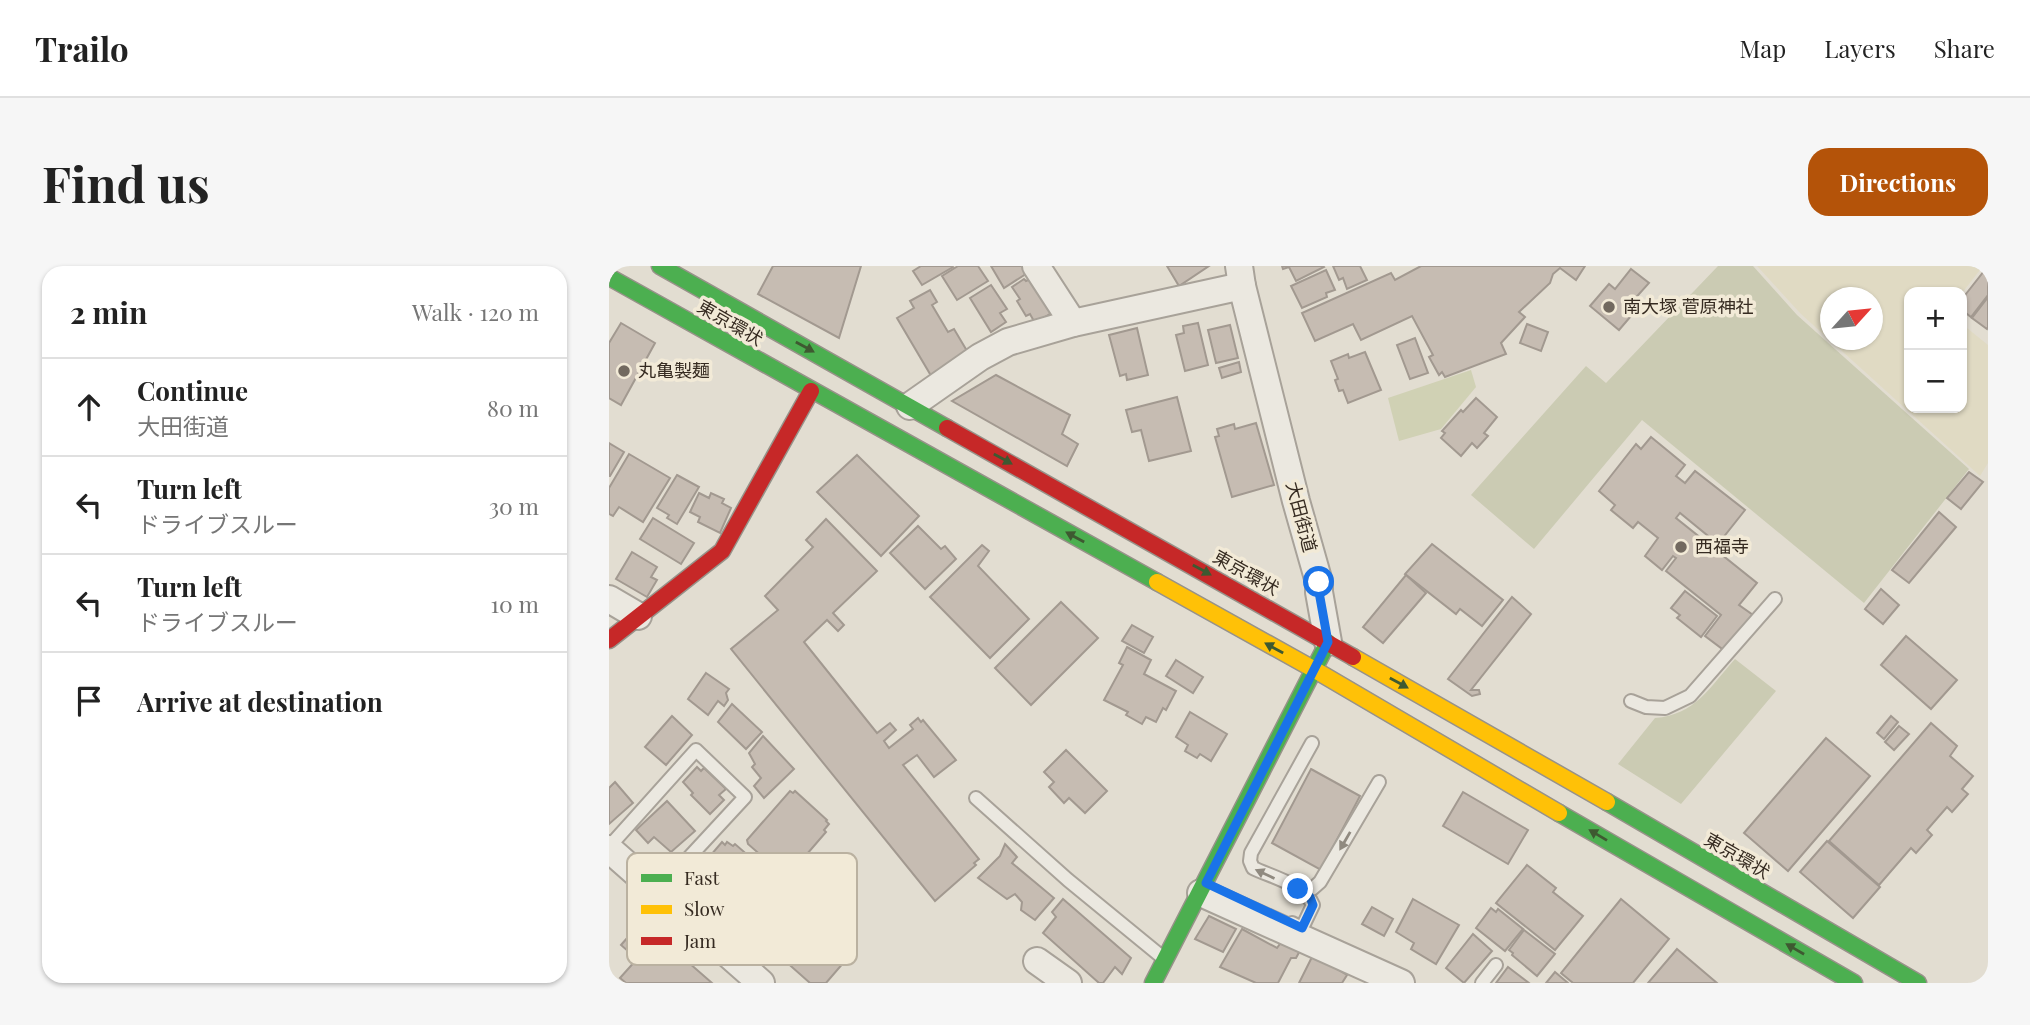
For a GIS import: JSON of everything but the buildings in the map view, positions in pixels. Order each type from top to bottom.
[{"type":"main road","name":"東京環状","points":[[660,266],[1328,642],[1918,983]]},
{"type":"main road","name":"東京環状","points":[[609,277],[1315,670],[1854,983]]},
{"type":"main road","points":[[609,640],[722,551],[811,391]]},
{"type":"main road","points":[[1153,983],[1328,642]]},
{"type":"street","points":[[1036,266],[1073,323]]},
{"type":"street","points":[[910,406],[980,356],[1007,342],[1241,276]]},
{"type":"street","name":"大田街道","points":[[1241,276],[1296,501],[1319,582],[1328,642]]},
{"type":"street","points":[[609,599],[638,616]]},
{"type":"street","points":[[609,848],[627,864]]},
{"type":"street","points":[[1204,888],[1401,983]]},
{"type":"street","points":[[1037,961],[1068,983]]},
{"type":"street","points":[[741,965],[761,983]]},
{"type":"lane","points":[[1631,701],[1646,707],[1665,708],[1691,696],[1775,599]]},
{"type":"lane","points":[[1204,888],[1302,928],[1313,905],[1310,897],[1254,868],[1250,861],[1251,853],[1312,743]]},
{"type":"lane","points":[[609,848],[696,750],[745,797],[693,853]]},
{"type":"lane","points":[[1302,891],[1312,889],[1320,882],[1379,782]]},
{"type":"lane","points":[[976,798],[1068,880],[1166,960]]},
{"type":"lane","points":[[1482,983],[1496,965]]},
{"type":"shaded area","points":[[1757,266],[1983,266],[1967,287],[1904,287],[1904,407],[1841,350],[1883,350],[1883,287],[1820,287],[1820,331]]},
{"type":"shaded area","points":[[1967,328],[1988,345],[1988,463],[1980,476],[1910,413],[1967,413]]},
{"type":"green space","points":[[1718,266],[1753,266],[1797,315],[1820,336],[1820,350],[1836,350],[1969,469],[1864,603],[1642,420],[1534,549],[1471,495],[1586,366],[1606,383]]},
{"type":"green space","points":[[1471,370],[1476,387],[1441,429],[1399,441],[1388,398]]},
{"type":"green space","points":[[1735,659],[1776,691],[1681,804],[1618,764],[1655,718],[1681,711],[1701,698]]},
{"type":"traffic: fast","points":[[660,266],[947,428]]},
{"type":"traffic: fast","points":[[609,277],[1157,582]]},
{"type":"traffic: fast","points":[[1153,983],[1328,642]]},
{"type":"traffic: fast","points":[[1607,802],[1918,983]]},
{"type":"traffic: fast","points":[[1559,813],[1854,983]]},
{"type":"traffic: slow","points":[[1157,582],[1315,670],[1559,813]]},
{"type":"traffic: slow","points":[[1353,657],[1607,802]]},
{"type":"traffic: jam","points":[[609,640],[722,551],[811,391]]},
{"type":"traffic: jam","points":[[947,428],[1353,657]]},
{"type":"place","name":"南大塚 菅原神社","points":[[1609,307]]},
{"type":"place","name":"丸亀製麺","points":[[624,371]]},
{"type":"place","name":"西福寺","points":[[1681,547]]},
{"type":"route","points":[[1298,889],[1310,897],[1313,905],[1302,928],[1206,883],[1328,642],[1319,582]]}]
